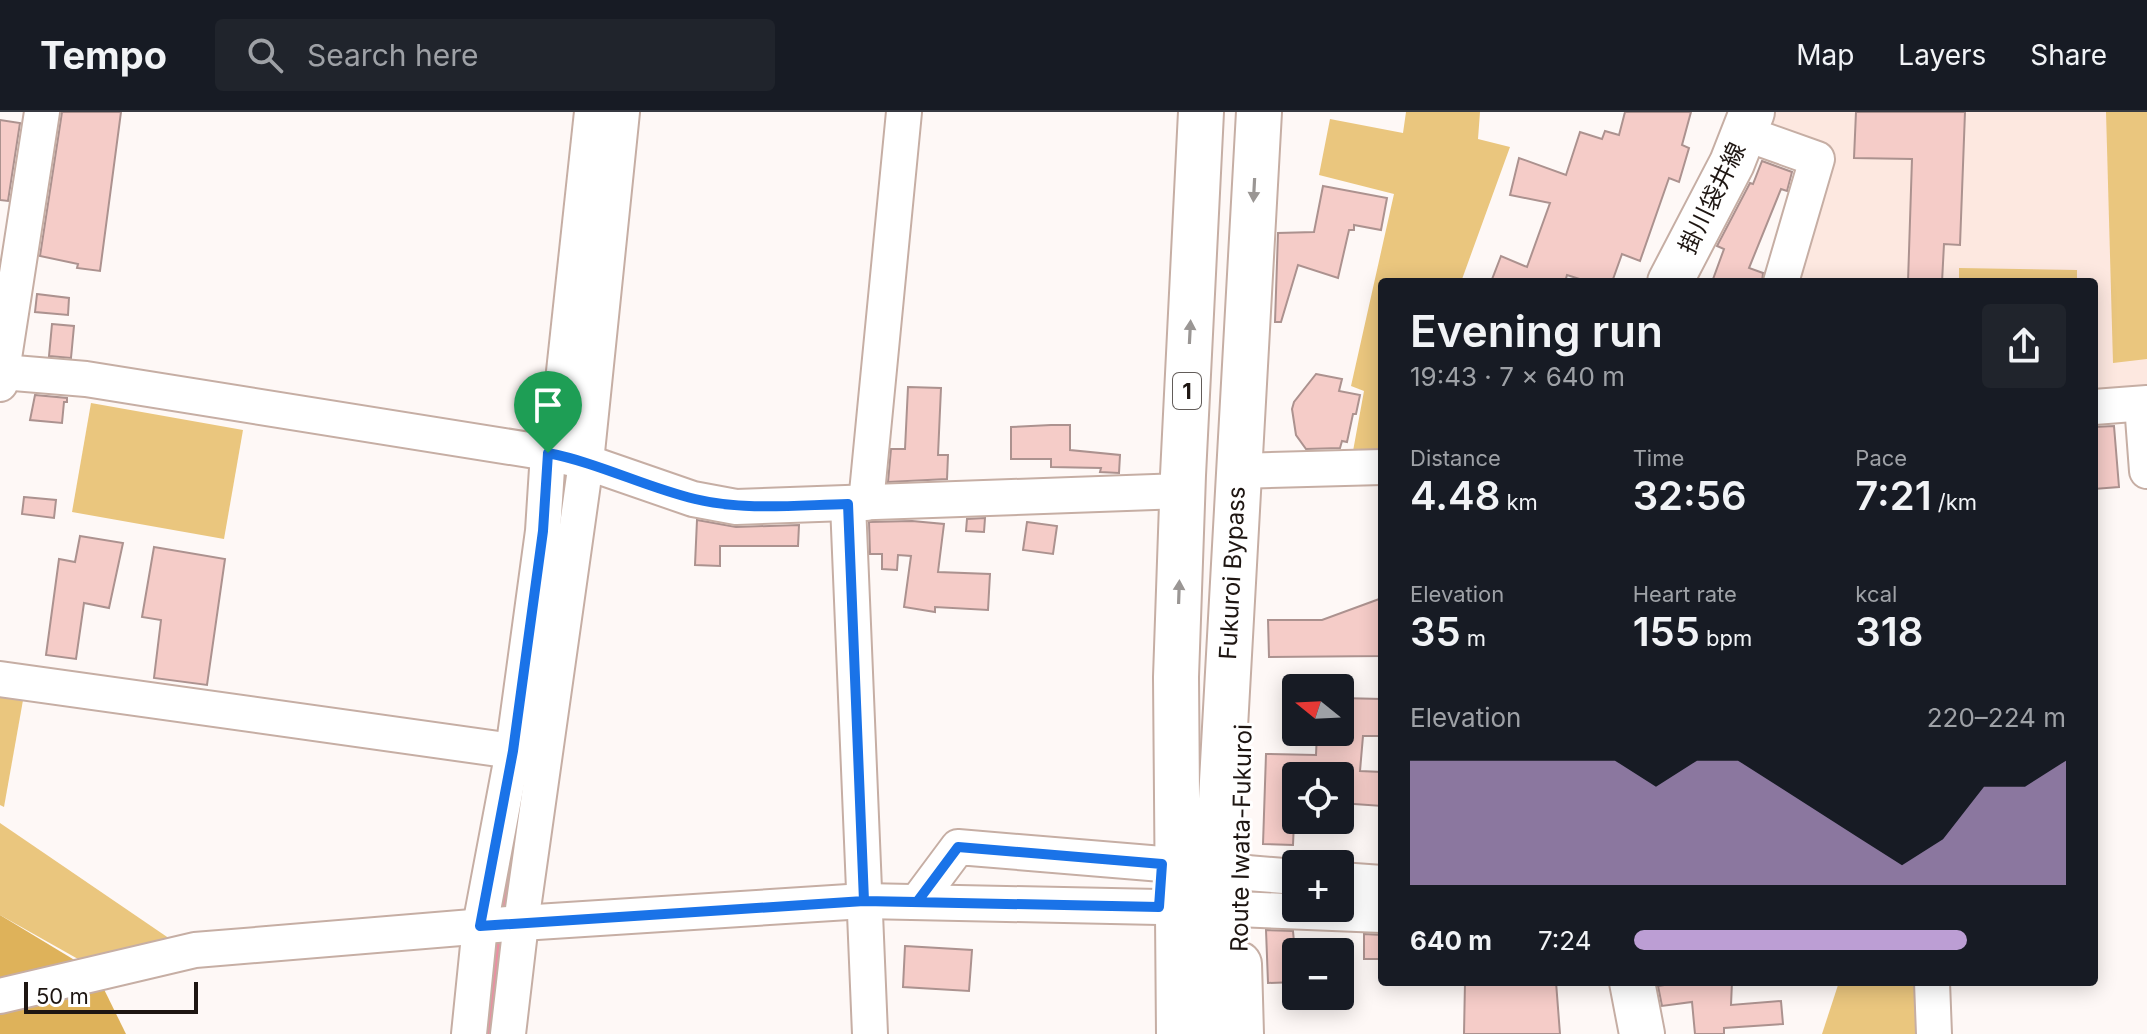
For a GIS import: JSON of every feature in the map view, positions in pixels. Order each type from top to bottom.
[{"type":"main road","name":"1","points":[[1179,1034],[1176,670],[1201,112]]},
{"type":"main road","name":"Fukuroi Bypass","points":[[1219,1034],[1216,890],[1259,112]]},
{"type":"main road","name":"掛川袋井線","points":[[1672,278],[1732,163],[1748,122]]},
{"type":"main road","name":"Route Iwata-Fukuroi","points":[[1228,643],[1243,715],[1236,891],[1241,1034]]},
{"type":"main road","points":[[1159,1034],[1159,907],[1176,670]]},
{"type":"main road","points":[[1633,986],[1642,1034]]},
{"type":"street","points":[[42,112],[1,378],[86,379],[563,457],[693,499],[736,507],[1182,491]]},
{"type":"street","points":[[508,1034],[499,925],[513,751],[543,531],[563,457],[592,112]]},
{"type":"street","points":[[469,1034],[499,925],[563,457],[622,112]]},
{"type":"street","points":[[870,1034],[864,901],[857,504],[904,112]]},
{"type":"street","points":[[1748,122],[1817,159],[1782,278]]},
{"type":"street","points":[[2098,407],[2144,403],[2147,471]]},
{"type":"street","points":[[1238,471],[1378,467]]},
{"type":"street","points":[[0,679],[513,751]]},
{"type":"street","points":[[917,902],[958,847],[1162,864]]},
{"type":"street","points":[[1236,891],[1282,880]]},
{"type":"street","points":[[1354,881],[1378,883]]},
{"type":"street","points":[[1236,891],[1378,914]]},
{"type":"street","points":[[0,996],[195,950],[499,925],[864,901],[1159,907]]},
{"type":"street","points":[[1932,986],[1934,1034]]},
{"type":"shaded area","points":[[1406,112],[1480,112],[1478,139],[1510,147],[1462,278],[1378,278],[1378,459],[1351,462],[1364,391],[1351,386],[1394,194],[1319,175],[1330,119],[1403,133]]},
{"type":"shaded area","points":[[1768,112],[2147,112],[2147,393],[2098,399],[2098,278],[1784,278],[1817,159],[1765,128]]},
{"type":"shaded area","points":[[2106,112],[2147,112],[2147,359],[2113,363]]},
{"type":"shaded area","points":[[1959,268],[2077,270],[2077,278],[1959,278]]},
{"type":"shaded area","points":[[91,403],[243,430],[224,539],[72,512]]},
{"type":"shaded area","points":[[0,685],[25,689],[4,807],[0,805]]},
{"type":"shaded area","points":[[0,823],[173,941],[94,968],[0,915]]},
{"type":"shaded area","points":[[0,915],[96,973],[126,1034],[0,1034]]},
{"type":"shaded area","points":[[1838,986],[1923,986],[1923,1034],[1822,1034]]},
{"type":"building","points":[[62,112],[121,112],[100,271],[77,268],[78,264],[40,256]]},
{"type":"building","points":[[1625,112],[1691,112],[1682,145],[1689,148],[1679,182],[1669,178],[1640,261],[1622,254],[1613,278],[1567,275],[1566,278],[1493,278],[1501,256],[1527,267],[1550,203],[1510,195],[1519,158],[1566,175],[1580,132],[1602,139],[1605,131],[1619,135]]},
{"type":"building","points":[[1856,112],[1965,112],[1960,245],[1944,244],[1942,278],[1908,278],[1912,159],[1854,158]]},
{"type":"building","points":[[0,120],[20,123],[8,201],[0,200]]},
{"type":"building","points":[[1762,161],[1792,172],[1787,191],[1781,189],[1749,268],[1763,273],[1762,278],[1713,278],[1724,249],[1717,246],[1750,183],[1753,184]]},
{"type":"building","points":[[1323,186],[1387,198],[1381,230],[1354,225],[1354,230],[1349,230],[1338,278],[1298,265],[1281,322],[1275,322],[1278,233],[1314,232]]},
{"type":"building","points":[[37,294],[69,298],[68,315],[35,312]]},
{"type":"building","points":[[52,324],[74,326],[71,358],[49,356]]},
{"type":"building","points":[[1316,374],[1342,379],[1339,391],[1360,395],[1347,442],[1342,441],[1340,448],[1306,449],[1296,435],[1292,409],[1294,402]]},
{"type":"building","points":[[908,387],[941,388],[938,455],[948,455],[947,479],[888,482],[891,449],[905,449]]},
{"type":"building","points":[[35,395],[67,398],[62,423],[30,420]]},
{"type":"building","points":[[1070,425],[1070,450],[1120,455],[1119,473],[1100,472],[1101,468],[1051,467],[1051,459],[1011,459],[1011,427]]},
{"type":"building","points":[[2114,426],[2119,487],[2098,489],[2098,427]]},
{"type":"building","points":[[24,497],[56,500],[54,518],[22,514]]},
{"type":"building","points":[[985,518],[984,532],[966,531],[967,519]]},
{"type":"building","points":[[697,520],[736,527],[799,525],[798,546],[720,546],[720,566],[695,565]]},
{"type":"building","points":[[869,522],[944,524],[938,572],[990,574],[988,610],[935,607],[935,612],[904,607],[911,556],[898,555],[897,570],[882,569],[882,554],[870,554]]},
{"type":"building","points":[[1027,522],[1057,526],[1053,554],[1023,550]]},
{"type":"building","points":[[80,536],[123,543],[109,608],[84,603],[76,659],[46,655],[59,559],[75,562]]},
{"type":"building","points":[[154,547],[225,559],[207,685],[154,678],[161,620],[142,617]]},
{"type":"building","points":[[1378,599],[1378,656],[1269,657],[1268,620],[1322,620]]},
{"type":"building","points":[[1354,698],[1378,699],[1378,736],[1363,736],[1360,771],[1378,772],[1378,806],[1354,804],[1354,762],[1282,762],[1282,834],[1293,834],[1293,845],[1263,844],[1266,754],[1316,755],[1316,746],[1354,746]]},
{"type":"building","points":[[1266,930],[1293,931],[1294,938],[1282,938],[1282,982],[1268,983]]},
{"type":"building","points":[[1364,934],[1378,935],[1378,959],[1364,959]]},
{"type":"building","points":[[905,946],[972,950],[969,991],[903,987]]},
{"type":"building","points":[[1465,986],[1556,986],[1560,1034],[1464,1034]]},
{"type":"building","points":[[1658,986],[1732,986],[1731,1005],[1781,1001],[1783,1024],[1724,1028],[1724,1034],[1695,1034],[1692,1002],[1662,1006]]},
{"type":"waterway","points":[[503,914],[512,847]]},
{"type":"waterway","points":[[487,1034],[500,935]]},
{"type":"route","points":[[548,453],[543,531],[513,751],[480,926],[864,901],[1159,907],[1162,864],[958,847],[917,902],[864,901],[848,504],[736,507],[693,499],[586,462],[548,453]]}]
